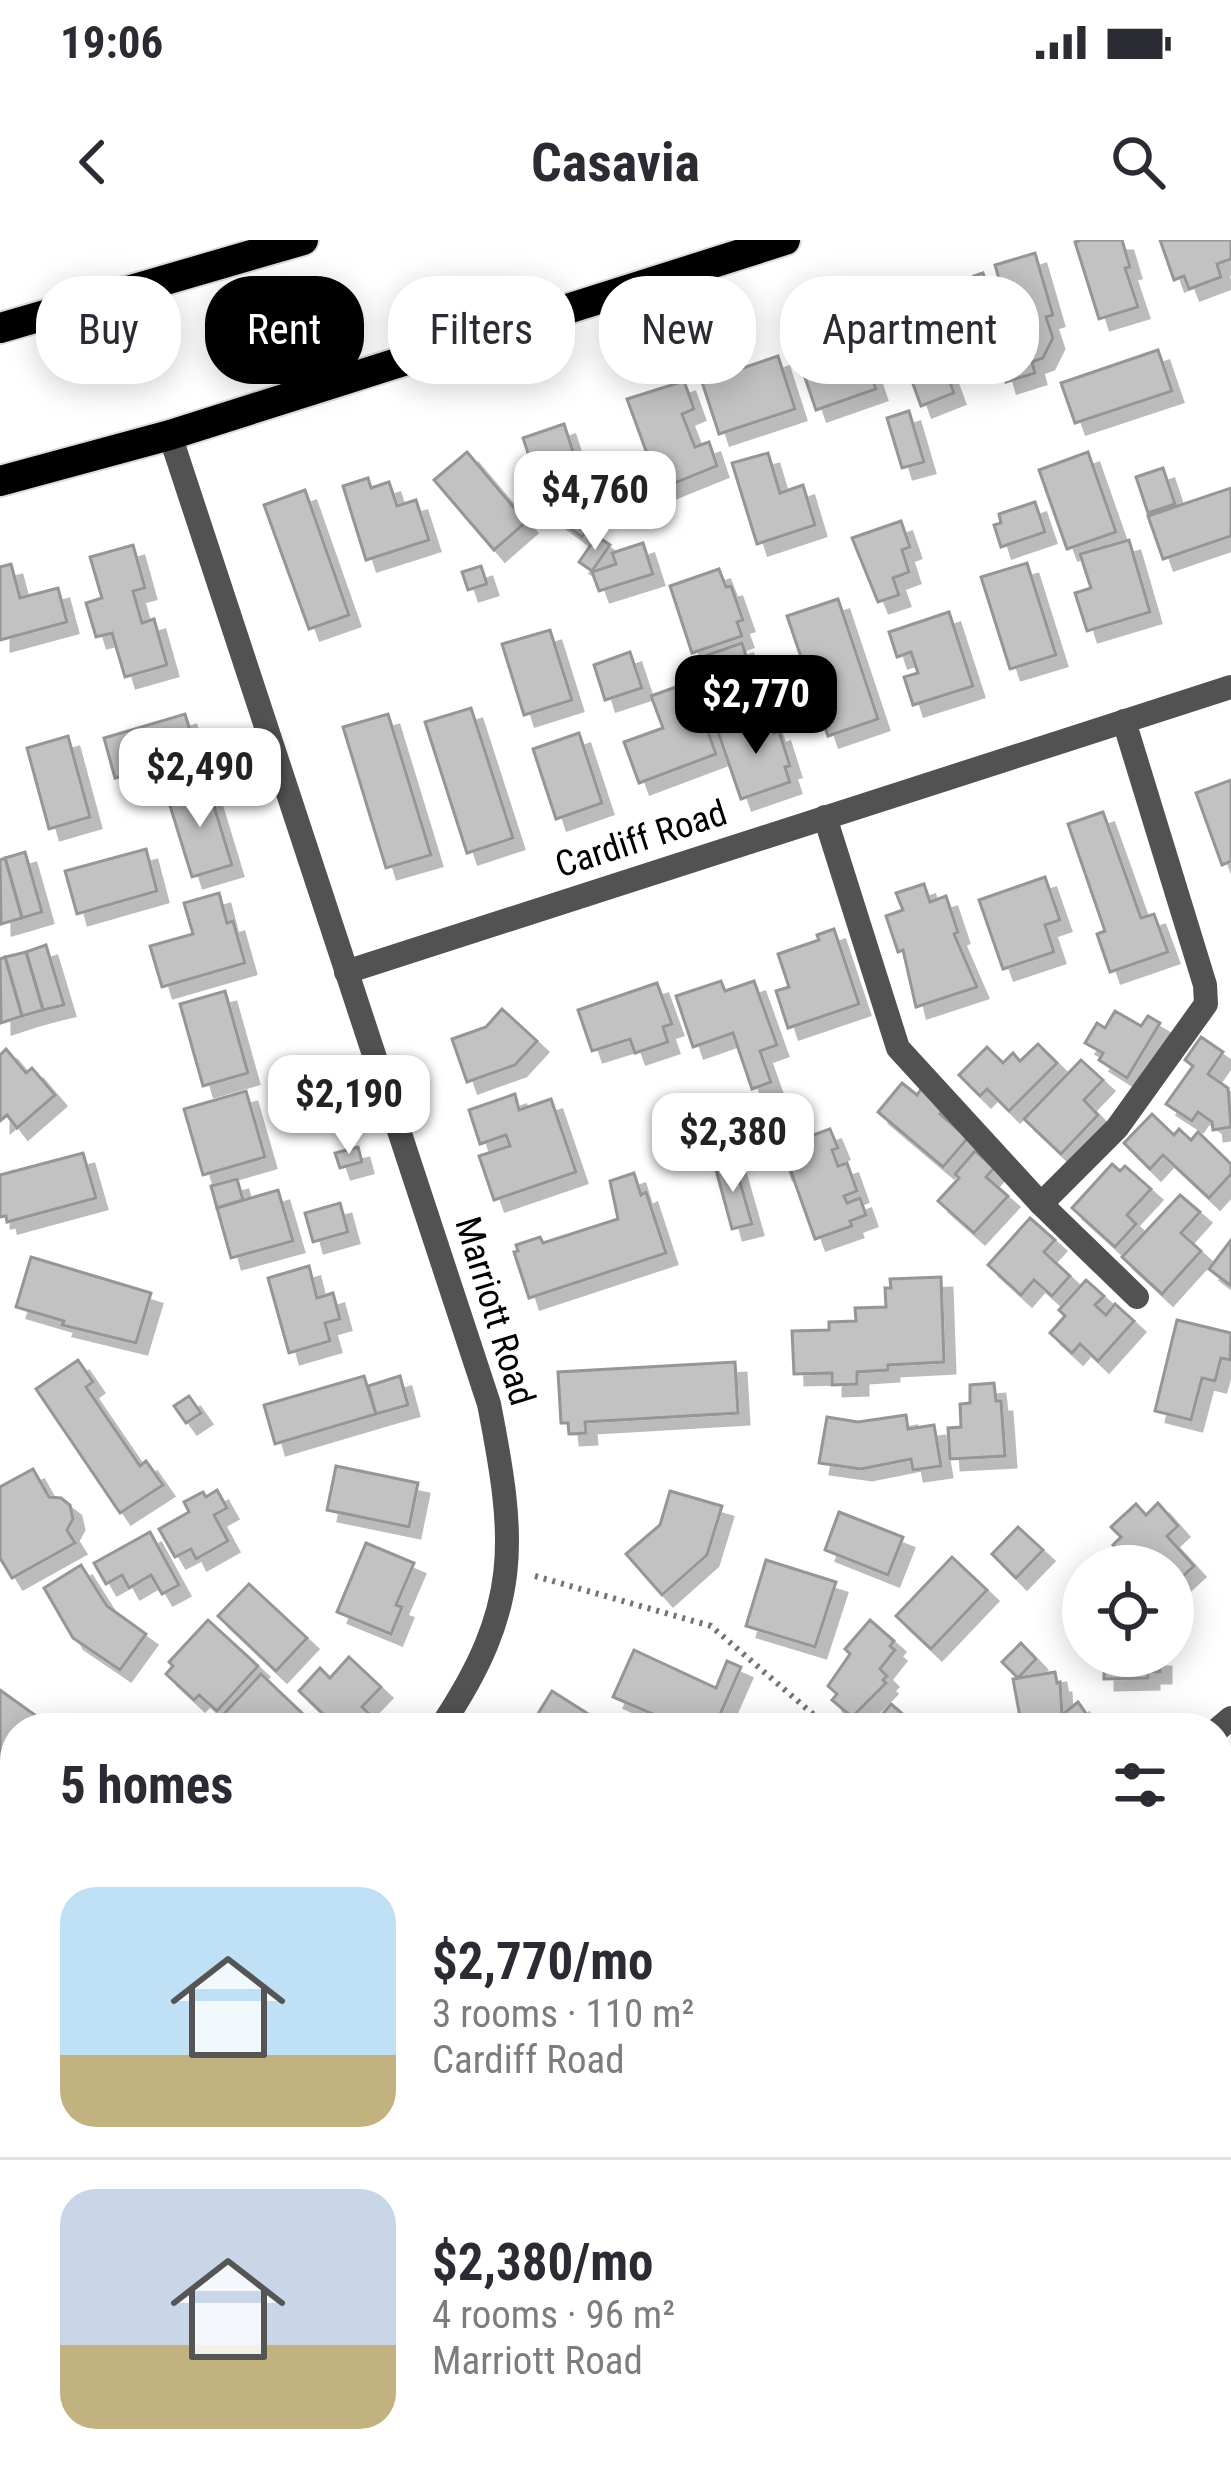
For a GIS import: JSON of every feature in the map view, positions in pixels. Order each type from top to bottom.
[{"type":"main road","points":[[0,328],[303,240]]},
{"type":"main road","points":[[0,482],[170,435],[785,240]]},
{"type":"street","name":"Marriott Road","points":[[170,435],[490,1404],[508,1498],[508,1568],[490,1644],[450,1713]]},
{"type":"street","name":"Cardiff Road","points":[[346,971],[1231,687]]},
{"type":"street","points":[[1041,1204],[1117,1128],[1206,1004],[1124,721]]},
{"type":"street","points":[[825,817],[898,1048],[1041,1204],[1137,1298]]},
{"type":"path","points":[[508,1568],[711,1626],[812,1713]]},
{"type":"building","points":[[1122,240],[1138,307],[1099,319],[1075,242]]},
{"type":"building","points":[[1160,240],[1231,240],[1231,259],[1217,264],[1221,277],[1189,289],[1184,276],[1174,280]]},
{"type":"building","points":[[1035,253],[1053,315],[1046,317],[1053,338],[1043,358],[1039,359],[1039,276],[998,276],[995,265]]},
{"type":"building","points":[[1158,350],[1172,391],[1075,423],[1061,383]]},
{"type":"building","points":[[778,356],[780,384],[787,384],[795,409],[719,434],[703,384],[756,384],[756,364]]},
{"type":"building","points":[[685,384],[694,409],[682,414],[695,447],[709,442],[717,466],[660,489],[627,399]]},
{"type":"building","points":[[807,384],[874,384],[876,389],[816,410]]},
{"type":"building","points":[[913,384],[951,384],[954,393],[921,406]]},
{"type":"building","points":[[909,411],[924,462],[902,468],[887,418]]},
{"type":"building","points":[[564,424],[585,488],[606,504],[582,537],[547,511],[523,438]]},
{"type":"building","points":[[467,452],[526,522],[494,550],[434,480]]},
{"type":"building","points":[[1088,452],[1116,532],[1067,549],[1039,470]]},
{"type":"building","points":[[768,453],[780,493],[803,485],[815,525],[757,544],[732,463]]},
{"type":"building","points":[[1163,468],[1175,504],[1148,513],[1136,477]]},
{"type":"building","points":[[368,478],[371,488],[389,482],[397,506],[416,500],[429,540],[366,560],[343,486]]},
{"type":"building","points":[[1231,488],[1231,536],[1163,559],[1148,516]]},
{"type":"building","points":[[305,490],[349,615],[309,629],[264,505]]},
{"type":"building","points":[[1035,502],[1045,532],[1001,547],[994,525],[1001,523],[999,514]]},
{"type":"building","points":[[901,521],[910,547],[902,550],[909,572],[893,578],[899,595],[878,602],[852,538]]},
{"type":"building","points":[[597,536],[610,545],[592,571],[579,562]]},
{"type":"building","points":[[1129,540],[1150,612],[1087,631],[1075,593],[1091,588],[1080,554]]},
{"type":"building","points":[[643,543],[653,574],[599,591],[592,572],[616,564],[612,553]]},
{"type":"building","points":[[133,545],[145,588],[133,591],[142,623],[154,619],[167,665],[125,677],[112,633],[96,637],[86,603],[102,598],[90,557]]},
{"type":"building","points":[[1027,563],[1056,655],[1010,669],[981,577]]},
{"type":"building","points":[[11,564],[20,598],[58,588],[67,622],[0,640],[0,567]]},
{"type":"building","points":[[481,566],[487,584],[468,590],[462,572]]},
{"type":"building","points":[[719,569],[726,587],[731,586],[743,620],[737,622],[742,636],[692,653],[670,586]]},
{"type":"building","points":[[838,599],[878,719],[828,736],[787,616]]},
{"type":"building","points":[[949,612],[973,686],[913,705],[904,677],[918,673],[911,652],[897,657],[889,632]]},
{"type":"building","points":[[550,630],[572,700],[524,715],[502,644]]},
{"type":"building","points":[[742,643],[748,662],[754,660],[765,711],[715,728],[693,660]]},
{"type":"building","points":[[630,652],[642,688],[605,700],[594,665]]},
{"type":"building","points":[[690,682],[716,754],[639,783],[624,742],[663,728],[651,696]]},
{"type":"building","points":[[471,708],[513,838],[467,853],[425,722]]},
{"type":"building","points":[[185,714],[197,753],[115,778],[104,738]]},
{"type":"building","points":[[388,714],[431,855],[386,868],[343,727]]},
{"type":"building","points":[[768,715],[774,733],[779,731],[790,782],[741,799],[718,732]]},
{"type":"building","points":[[579,733],[602,803],[556,819],[533,749]]},
{"type":"building","points":[[68,736],[90,817],[49,829],[27,748]]},
{"type":"building","points":[[1231,780],[1231,861],[1222,865],[1196,793]]},
{"type":"building","points":[[207,783],[232,865],[192,877],[167,796]]},
{"type":"building","points":[[1103,812],[1141,918],[1154,914],[1168,952],[1110,972],[1097,934],[1105,931],[1068,824]]},
{"type":"building","points":[[146,849],[157,891],[77,914],[65,871]]},
{"type":"building","points":[[25,852],[42,912],[22,918],[5,858]]},
{"type":"building","points":[[5,858],[22,918],[1,924],[0,860]]},
{"type":"building","points":[[1045,877],[1060,920],[1045,925],[1054,952],[1003,969],[979,900]]},
{"type":"building","points":[[924,884],[930,902],[946,896],[958,932],[954,934],[977,987],[916,1007],[903,950],[898,952],[886,916],[903,910],[896,893]]},
{"type":"building","points":[[219,893],[245,963],[162,987],[150,946],[193,934],[184,903]]},
{"type":"building","points":[[834,929],[859,1004],[788,1028],[776,991],[789,987],[778,954],[819,940],[817,935]]},
{"type":"building","points":[[46,945],[64,1005],[43,1010],[26,952]]},
{"type":"building","points":[[26,952],[43,1010],[22,1016],[5,957]]},
{"type":"building","points":[[5,957],[22,1016],[1,1023],[0,959]]},
{"type":"building","points":[[721,981],[725,991],[754,981],[777,1045],[760,1051],[771,1082],[752,1089],[733,1033],[693,1047],[676,996]]},
{"type":"building","points":[[657,983],[672,1024],[663,1027],[668,1042],[635,1053],[630,1039],[592,1051],[578,1010]]},
{"type":"building","points":[[225,991],[248,1073],[203,1086],[180,1004]]},
{"type":"building","points":[[502,1009],[537,1041],[515,1065],[467,1082],[452,1039],[486,1027]]},
{"type":"building","points":[[1115,1011],[1141,1026],[1148,1016],[1160,1023],[1127,1078],[1099,1060],[1103,1053],[1085,1043],[1097,1023],[1105,1028]]},
{"type":"building","points":[[1201,1037],[1223,1052],[1208,1074],[1228,1088],[1231,1127],[1213,1130],[1212,1122],[1198,1112],[1192,1121],[1166,1104],[1193,1066],[1185,1060]]},
{"type":"building","points":[[1038,1044],[1057,1063],[1009,1111],[987,1089],[980,1096],[959,1075],[987,1047],[1003,1063],[1013,1053],[1020,1061]]},
{"type":"building","points":[[6,1049],[26,1073],[32,1068],[55,1095],[17,1128],[7,1115],[0,1121],[0,1055]]},
{"type":"building","points":[[1081,1060],[1103,1080],[1084,1100],[1098,1115],[1061,1154],[1024,1119]]},
{"type":"building","points":[[902,1083],[917,1095],[922,1088],[945,1107],[940,1114],[968,1138],[943,1167],[878,1112]]},
{"type":"building","points":[[246,1091],[265,1157],[203,1175],[184,1109]]},
{"type":"building","points":[[515,1094],[519,1110],[551,1099],[576,1172],[494,1200],[479,1156],[510,1146],[506,1135],[480,1144],[469,1110]]},
{"type":"building","points":[[1152,1114],[1174,1135],[1179,1129],[1191,1140],[1198,1132],[1231,1164],[1231,1174],[1209,1198],[1163,1155],[1150,1169],[1124,1143]]},
{"type":"building","points":[[830,1129],[838,1148],[832,1150],[838,1166],[847,1163],[857,1191],[844,1196],[847,1203],[860,1198],[866,1215],[850,1221],[852,1226],[815,1239],[789,1166],[782,1169],[775,1149]]},
{"type":"building","points":[[358,1147],[362,1162],[340,1168],[335,1153]]},
{"type":"building","points":[[975,1151],[994,1168],[986,1177],[1008,1196],[974,1233],[938,1201]]},
{"type":"building","points":[[83,1153],[96,1198],[7,1222],[6,1216],[0,1217],[0,1175]]},
{"type":"building","points":[[734,1161],[752,1224],[732,1229],[715,1166]]},
{"type":"building","points":[[1112,1164],[1120,1171],[1125,1166],[1151,1189],[1127,1215],[1136,1224],[1115,1247],[1072,1208]]},
{"type":"building","points":[[634,1173],[641,1195],[646,1192],[666,1253],[529,1298],[514,1252],[516,1245],[540,1237],[543,1243],[618,1219],[610,1181]]},
{"type":"building","points":[[237,1179],[243,1200],[217,1208],[211,1186]]},
{"type":"building","points":[[278,1190],[293,1241],[231,1258],[217,1208]]},
{"type":"building","points":[[1180,1195],[1200,1212],[1181,1233],[1201,1251],[1162,1294],[1122,1257]]},
{"type":"building","points":[[340,1203],[348,1232],[313,1242],[305,1213]]},
{"type":"building","points":[[1030,1218],[1055,1240],[1044,1252],[1070,1276],[1052,1296],[1034,1280],[1021,1295],[988,1265]]},
{"type":"building","points":[[1231,1240],[1231,1286],[1209,1269]]},
{"type":"building","points":[[31,1257],[151,1293],[136,1343],[62,1325],[64,1321],[16,1307]]},
{"type":"building","points":[[309,1266],[317,1298],[333,1293],[340,1319],[325,1323],[330,1341],[289,1353],[268,1278]]},
{"type":"building","points":[[941,1277],[944,1362],[857,1372],[857,1384],[832,1385],[832,1373],[794,1374],[792,1331],[829,1330],[829,1322],[856,1321],[855,1308],[886,1307],[885,1288],[891,1288],[890,1279]]},
{"type":"building","points":[[1086,1280],[1104,1296],[1095,1305],[1106,1315],[1115,1304],[1134,1321],[1098,1361],[1080,1344],[1072,1353],[1050,1333],[1065,1316],[1059,1310]]},
{"type":"building","points":[[1177,1320],[1231,1333],[1230,1360],[1221,1358],[1215,1381],[1202,1378],[1191,1420],[1155,1411]]},
{"type":"building","points":[[78,1360],[93,1382],[86,1387],[140,1466],[146,1461],[163,1485],[120,1513],[36,1389]]},
{"type":"building","points":[[735,1362],[738,1413],[585,1422],[586,1433],[569,1434],[568,1423],[561,1423],[558,1372]]},
{"type":"building","points":[[364,1376],[376,1414],[275,1444],[264,1405]]},
{"type":"building","points":[[400,1376],[408,1405],[376,1414],[368,1386]]},
{"type":"building","points":[[994,1383],[996,1401],[1001,1401],[1005,1456],[950,1459],[948,1428],[961,1427],[960,1404],[970,1403],[970,1385]]},
{"type":"building","points":[[189,1396],[201,1413],[186,1423],[174,1406]]},
{"type":"building","points":[[906,1415],[908,1429],[934,1425],[941,1466],[913,1470],[911,1459],[861,1469],[819,1463],[827,1417],[858,1422]]},
{"type":"building","points":[[336,1466],[418,1483],[409,1527],[327,1510]]},
{"type":"building","points":[[33,1469],[49,1497],[70,1505],[73,1519],[67,1530],[75,1543],[12,1578],[0,1558],[0,1487]]},
{"type":"building","points":[[217,1490],[227,1508],[214,1515],[228,1541],[196,1559],[191,1549],[175,1557],[159,1529],[189,1512],[184,1502]]},
{"type":"building","points":[[670,1491],[722,1506],[707,1555],[662,1595],[626,1554],[660,1525]]},
{"type":"building","points":[[1158,1503],[1178,1526],[1167,1536],[1175,1545],[1113,1545],[1121,1537],[1111,1527],[1136,1504],[1146,1515]]},
{"type":"building","points":[[839,1512],[903,1537],[888,1575],[825,1550]]},
{"type":"building","points":[[1018,1527],[1043,1550],[1016,1578],[992,1554]]},
{"type":"building","points":[[150,1532],[179,1585],[162,1594],[151,1575],[129,1588],[122,1575],[106,1584],[94,1563]]},
{"type":"building","points":[[366,1543],[414,1563],[396,1605],[402,1607],[391,1634],[337,1612]]},
{"type":"building","points":[[952,1557],[987,1590],[931,1649],[896,1616]]},
{"type":"building","points":[[766,1560],[836,1582],[815,1647],[746,1626]]},
{"type":"building","points":[[81,1565],[107,1606],[146,1634],[120,1670],[73,1638],[44,1588]]},
{"type":"building","points":[[249,1584],[307,1638],[276,1671],[218,1616]]},
{"type":"building","points":[[208,1620],[258,1666],[217,1711],[199,1695],[194,1700],[166,1674],[173,1666],[169,1662]]},
{"type":"building","points":[[870,1620],[894,1641],[890,1646],[895,1650],[880,1669],[887,1676],[886,1683],[856,1713],[847,1713],[832,1700],[837,1694],[828,1686],[850,1654],[845,1649]]},
{"type":"building","points":[[1021,1643],[1036,1659],[1018,1678],[1002,1662]]},
{"type":"building","points":[[634,1650],[716,1688],[727,1661],[741,1667],[721,1713],[650,1713],[613,1697]]},
{"type":"building","points":[[349,1657],[381,1687],[362,1707],[368,1713],[322,1713],[299,1691],[320,1668],[330,1678]]},
{"type":"building","points":[[1055,1672],[1062,1713],[1019,1713],[1013,1679]]},
{"type":"building","points":[[261,1674],[302,1713],[225,1713]]},
{"type":"building","points":[[0,1690],[32,1713],[0,1713]]},
{"type":"building","points":[[552,1691],[587,1713],[538,1713]]},
{"type":"building","points":[[1078,1702],[1086,1713],[1064,1713]]}]
